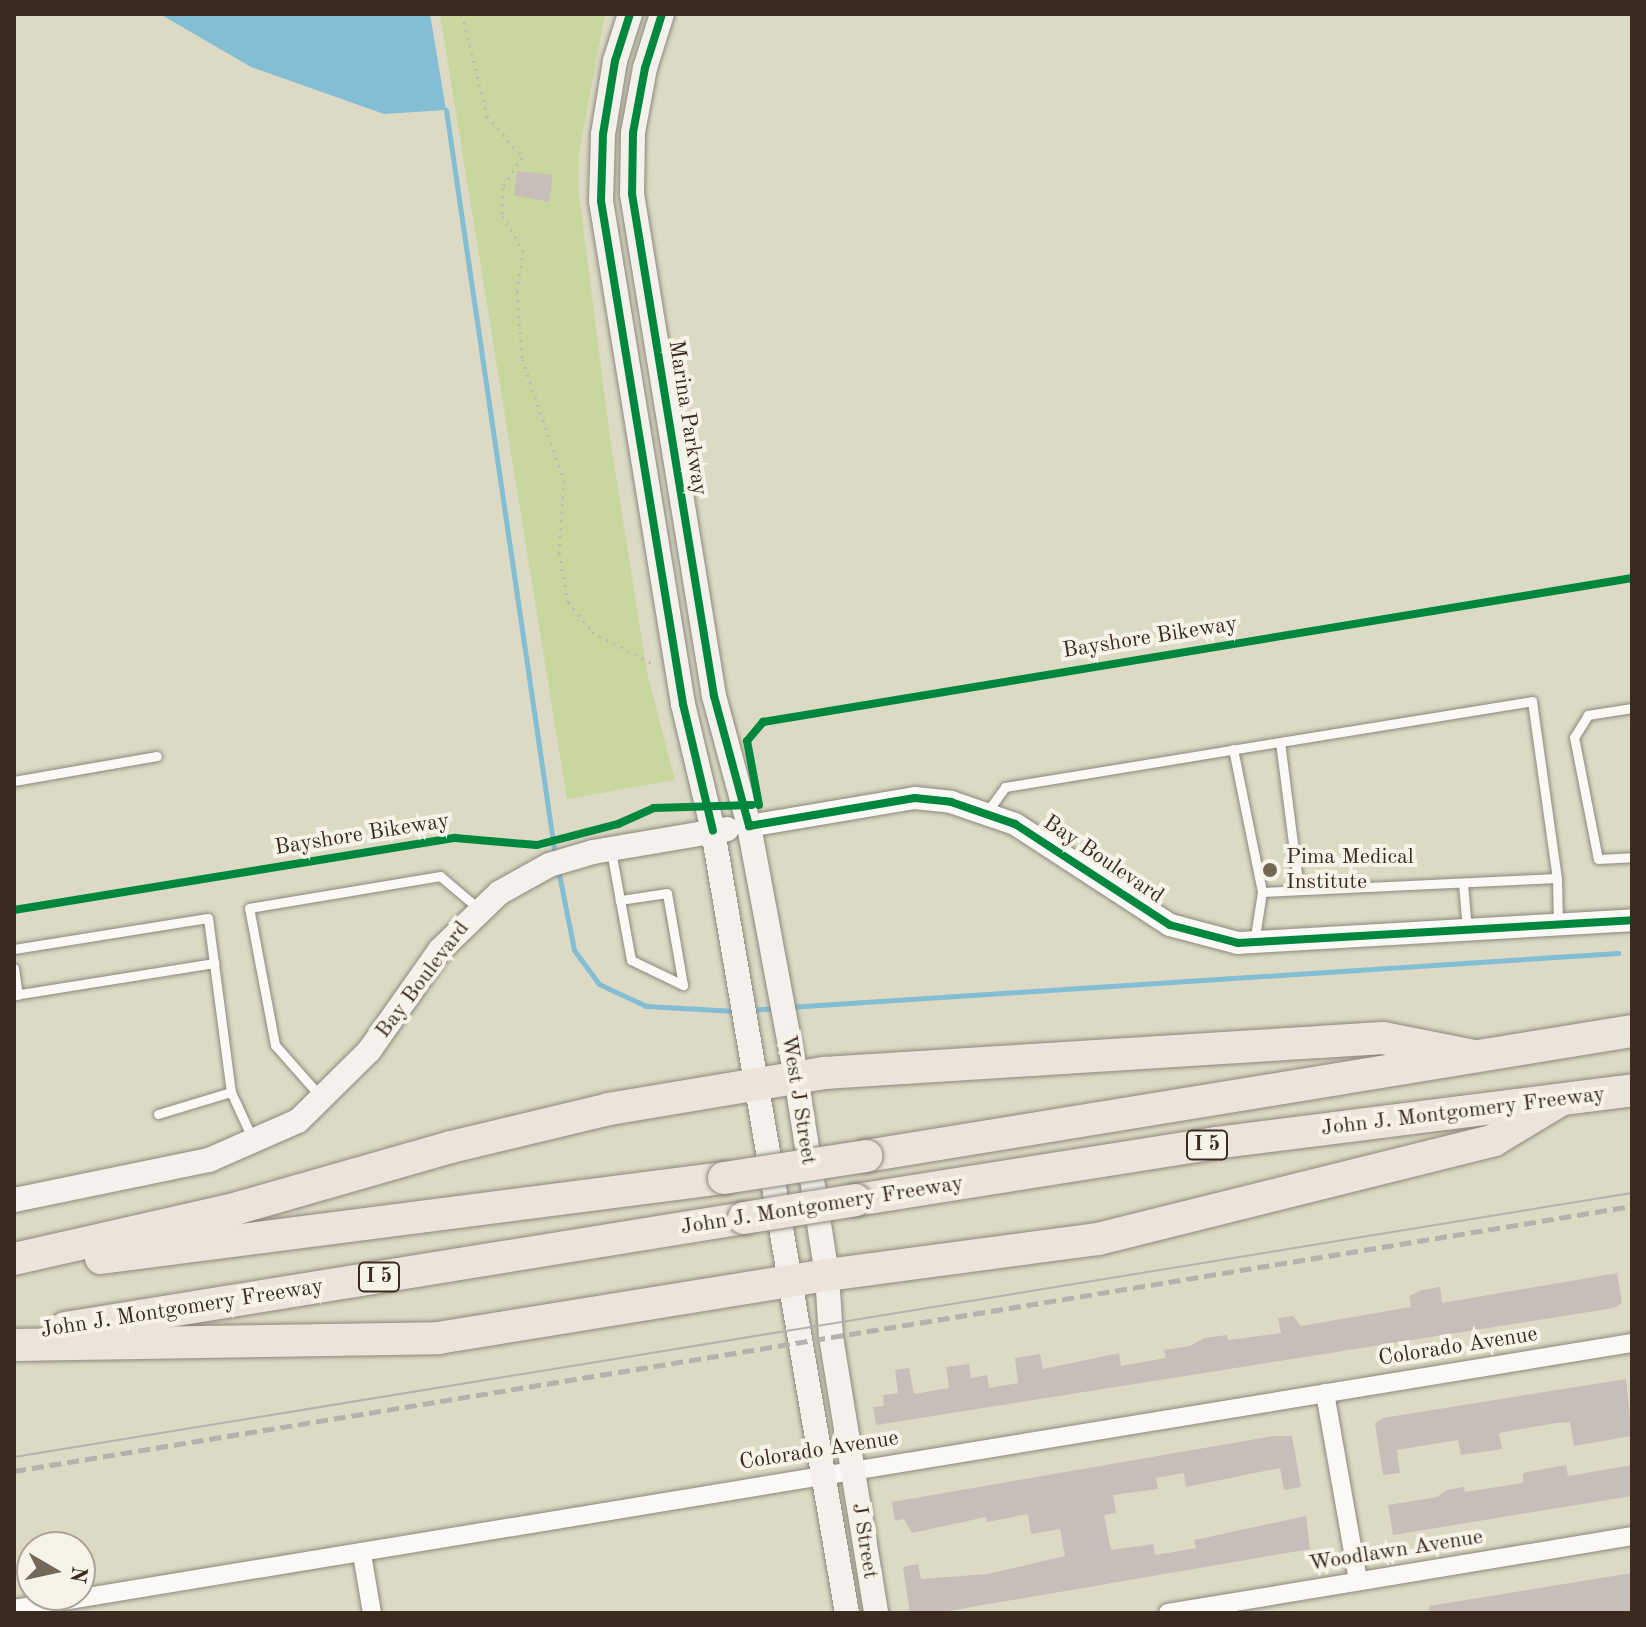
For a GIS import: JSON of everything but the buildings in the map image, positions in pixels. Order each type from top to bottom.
[{"type":"highway","name":"John J. Montgomery Freeway","points":[[14,1270],[724,1178],[1632,1031]]},
{"type":"highway","points":[[14,1259],[238,1208],[609,1109],[858,1068],[1383,1038],[1475,1056]]},
{"type":"highway","name":"John J. Montgomery Freeway","points":[[14,1336],[1215,1143],[1632,1090]]},
{"type":"highway","points":[[14,1345],[438,1338],[827,1275],[1098,1239],[1494,1140],[1559,1101]]},
{"type":"main road","points":[[630,14],[615,61],[603,134],[601,201],[683,704],[713,831]]},
{"type":"main road","name":"Marina Parkway","points":[[662,14],[645,68],[633,133],[632,194],[714,696],[749,826]]},
{"type":"main road","name":"Bay Boulevard","points":[[14,1200],[209,1160],[298,1121],[324,1101],[369,1051],[440,950],[479,909],[549,865],[610,848],[749,826]]},
{"type":"main road","name":"West J Street","points":[[749,826],[796,1077],[827,1275],[831,1337],[853,1470]]},
{"type":"main road","name":"West J Street","points":[[713,831],[788,1283],[825,1475]]},
{"type":"main road","name":"J Street","points":[[853,1470],[876,1613]]},
{"type":"main road","name":"J Street","points":[[825,1475],[847,1613]]},
{"type":"street","name":"Bay Boulevard","points":[[749,826],[915,798],[987,812],[1045,842],[1136,908],[1170,925],[1208,938],[1254,943],[1632,920]]},
{"type":"street","name":"Colorado Avenue","points":[[14,1609],[1632,1343]]},
{"type":"street","points":[[1325,1393],[1358,1581]]},
{"type":"street","name":"Woodlawn Avenue","points":[[1168,1613],[1632,1536]]},
{"type":"street","points":[[362,1554],[372,1613]]},
{"type":"lane","points":[[987,812],[1005,787],[1532,701],[1557,878],[1558,925]]},
{"type":"lane","points":[[1632,708],[1588,715],[1574,737],[1598,859],[1632,857]]},
{"type":"lane","points":[[1280,742],[1299,890]]},
{"type":"lane","points":[[1233,749],[1262,892],[1254,943]]},
{"type":"lane","points":[[14,781],[157,756]]},
{"type":"lane","points":[[610,848],[631,960],[683,985],[667,893],[620,900]]},
{"type":"lane","points":[[324,1101],[275,1045],[249,908],[440,876],[479,909]]},
{"type":"lane","points":[[1262,892],[1557,878]]},
{"type":"lane","points":[[1463,883],[1467,930]]},
{"type":"lane","points":[[14,949],[208,918],[231,1092],[253,1140]]},
{"type":"lane","points":[[14,968],[16,995],[214,963]]},
{"type":"lane","points":[[158,1114],[231,1092]]},
{"type":"path","points":[[462,14],[487,116],[522,157],[503,188],[502,216],[523,250],[517,292],[522,359],[564,480],[559,553],[568,602],[592,632],[623,653],[655,665]]},
{"type":"green space","points":[[440,14],[605,14],[579,153],[578,186],[610,438],[647,672],[675,780],[567,799]]},
{"type":"water","points":[[160,14],[430,14],[446,110],[384,114],[251,67]]},
{"type":"waterway","points":[[446,110],[555,855]]},
{"type":"waterway","points":[[558,869],[574,950],[599,984],[646,1006],[735,1011]]},
{"type":"waterway","points":[[789,1007],[1618,953]]},
{"type":"waterway","points":[[749,1010],[775,1008]]},
{"type":"tram line","points":[[14,1457],[1632,1193]]},
{"type":"railway","points":[[14,1471],[1632,1206]]},
{"type":"cycle path","points":[[630,14],[615,61],[603,134],[601,201],[683,704],[713,831]]},
{"type":"cycle path","points":[[662,14],[645,68],[633,133],[632,194],[714,696],[749,826],[915,798],[951,802],[1015,824],[1170,925],[1238,943],[1632,920]]},
{"type":"cycle path","name":"Bayshore Bikeway","points":[[759,805],[747,741],[763,722],[1632,578]]},
{"type":"cycle path","name":"Bayshore Bikeway","points":[[14,910],[455,838],[537,845],[618,824],[654,808],[752,805]]},
{"type":"place","name":"Pima Medical Institute","points":[[1270,870]]}]
